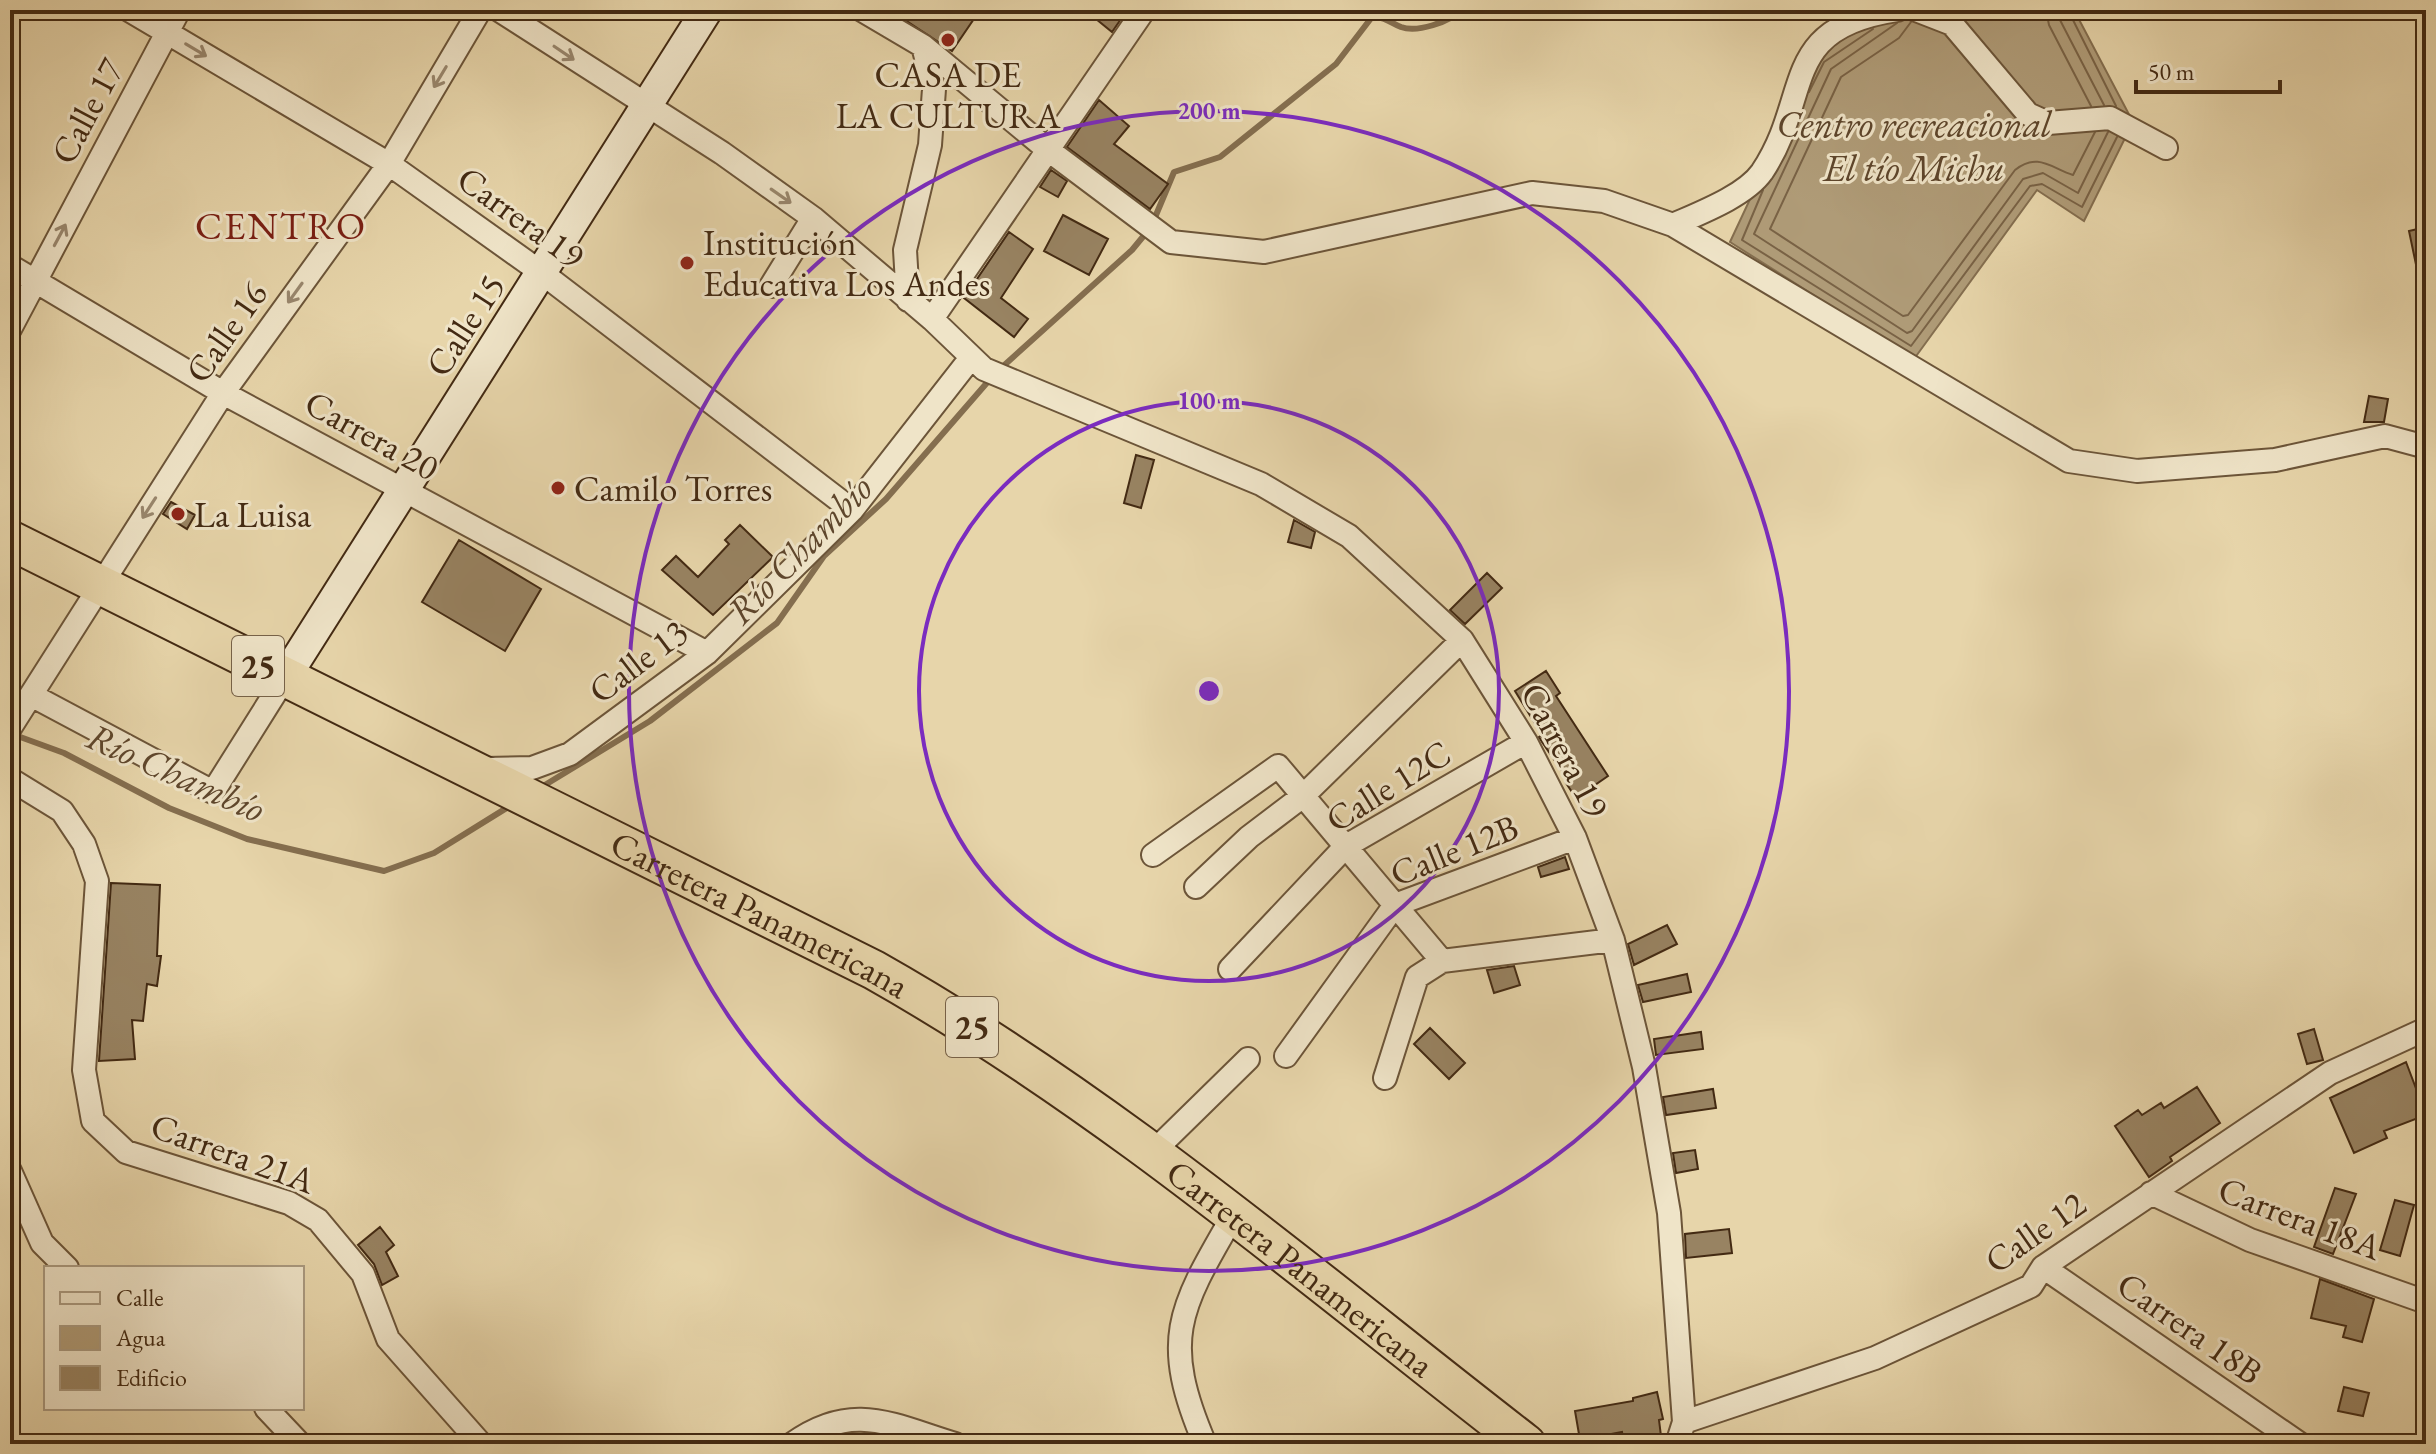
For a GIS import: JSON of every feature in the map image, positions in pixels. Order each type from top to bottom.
[{"type":"highway","name":"Carretera Panamericana","points":[[10,540],[874,970],[959,1018],[1152,1153],[1526,1444]]},
{"type":"main road","name":"Calle 15","points":[[284,679],[648,109],[707,10]]},
{"type":"street","name":"Carrera 19","points":[[129,10],[389,164],[542,273],[852,510]]},
{"type":"street","name":"Calle 17","points":[[10,329],[179,10]]},
{"type":"street","name":"Calle 16","points":[[18,708],[223,393],[389,164],[480,10]]},
{"type":"street","points":[[499,10],[648,109],[722,153],[813,218],[932,319],[977,364]]},
{"type":"street","points":[[862,10],[923,46],[1047,149],[1171,242],[1264,252],[1532,193],[1604,201],[1673,225],[2069,461],[2137,471],[2275,460],[2385,436],[2426,447]]},
{"type":"street","points":[[932,319],[1144,10]]},
{"type":"street","points":[[1673,225],[1720,205],[1761,174],[1784,127],[1797,79],[1823,38],[1861,15],[1897,10]]},
{"type":"street","points":[[1916,10],[1952,24],[2028,114],[2048,123],[2110,118],[2166,148]]},
{"type":"street","points":[[908,300],[905,250],[930,145],[934,89],[923,46]]},
{"type":"street","points":[[771,286],[813,218]]},
{"type":"street","name":"Carrera 20","points":[[10,266],[223,393],[707,653]]},
{"type":"street","name":"Carrera 19","points":[[977,364],[1005,379],[1261,484],[1349,536],[1462,640],[1526,742],[1575,838],[1613,940],[1644,1067],[1669,1213],[1684,1422],[1677,1444]]},
{"type":"street","name":"Calle 13","points":[[467,769],[532,768],[570,754],[707,653],[852,510],[977,364]]},
{"type":"street","points":[[1196,887],[1249,837],[1303,796],[1462,640]]},
{"type":"street","points":[[18,708],[213,792],[284,679]]},
{"type":"street","name":"Calle 12C","points":[[1230,969],[1346,846],[1526,742]]},
{"type":"street","points":[[1153,855],[1278,766],[1442,961]]},
{"type":"street","name":"Carrera 21A","points":[[10,779],[62,811],[84,844],[97,881],[84,1070],[93,1121],[126,1152],[289,1203],[318,1220],[363,1274],[388,1339],[481,1444]]},
{"type":"street","name":"Calle 12B","points":[[1286,1056],[1395,905],[1575,838]]},
{"type":"street","points":[[1385,1078],[1417,977],[1442,961],[1613,940]]},
{"type":"street","name":"Calle 12","points":[[1684,1422],[1875,1358],[2031,1286],[2043,1267],[2330,1073],[2426,1029]]},
{"type":"street","points":[[1152,1153],[1248,1059]]},
{"type":"street","points":[[10,1171],[42,1243],[65,1266]]},
{"type":"street","name":"Carrera 18A","points":[[2151,1193],[2250,1240],[2426,1302]]},
{"type":"street","points":[[1205,1444],[1186,1400],[1178,1334],[1185,1304],[1233,1216]]},
{"type":"street","name":"Carrera 18B","points":[[2043,1267],[2300,1444]]},
{"type":"street","points":[[268,1410],[300,1444]]},
{"type":"street","points":[[792,1444],[816,1427],[839,1419],[858,1418],[955,1444]]},
{"type":"water","name":"Centro recreacional El tío Michu","points":[[1887,10],[2074,10],[2133,122],[2084,221],[2037,190],[1914,359],[1730,242],[1817,56]]},
{"type":"building","name":"CASA DE LA CULTURA","points":[[890,10],[980,10],[952,51]]},
{"type":"building","points":[[1085,10],[1110,10],[1121,19],[1112,32]]},
{"type":"building","points":[[1099,100],[1129,126],[1114,144],[1168,184],[1150,209],[1067,147]]},
{"type":"building","points":[[1051,170],[1067,181],[1058,197],[1040,187]]},
{"type":"building","points":[[1063,215],[1108,239],[1089,275],[1044,251]]},
{"type":"building","points":[[2426,227],[2426,278],[2419,279],[2409,231]]},
{"type":"building","points":[[1009,232],[1033,249],[1001,298],[1028,319],[1014,337],[964,298]]},
{"type":"building","points":[[2369,396],[2388,399],[2384,422],[2364,422]]},
{"type":"building","points":[[1136,455],[1154,460],[1141,508],[1124,503]]},
{"type":"building","name":"La Luisa","points":[[171,502],[195,515],[187,529],[163,514]]},
{"type":"building","points":[[1294,520],[1315,532],[1311,548],[1288,542]]},
{"type":"building","points":[[740,525],[773,557],[713,615],[662,570],[676,556],[698,577],[729,544],[725,540]]},
{"type":"building","points":[[459,540],[541,589],[505,651],[422,602]]},
{"type":"building","points":[[1487,573],[1502,588],[1465,624],[1450,610]]},
{"type":"building","points":[[1546,671],[1560,693],[1556,696],[1608,776],[1576,798],[1515,691]]},
{"type":"building","points":[[1565,857],[1569,869],[1541,877],[1538,867]]},
{"type":"building","points":[[111,883],[160,885],[157,956],[161,956],[157,986],[147,984],[143,1021],[132,1020],[135,1059],[99,1061]]},
{"type":"building","points":[[1667,925],[1677,944],[1634,965],[1628,944]]},
{"type":"building","points":[[1514,966],[1520,985],[1494,993],[1487,970]]},
{"type":"building","points":[[1687,974],[1691,992],[1643,1002],[1638,985]]},
{"type":"building","points":[[1430,1028],[1465,1063],[1449,1079],[1414,1044]]},
{"type":"building","points":[[2314,1029],[2323,1060],[2307,1064],[2298,1034]]},
{"type":"building","points":[[1701,1032],[1703,1049],[1656,1055],[1654,1039]]},
{"type":"building","points":[[2406,1062],[2426,1115],[2384,1131],[2387,1138],[2354,1153],[2330,1098]]},
{"type":"building","points":[[2197,1087],[2220,1123],[2170,1157],[2172,1161],[2149,1177],[2115,1126],[2138,1110],[2142,1115],[2161,1103],[2164,1108]]},
{"type":"building","points":[[1713,1089],[1716,1108],[1666,1115],[1663,1097]]},
{"type":"building","points":[[1695,1150],[1698,1169],[1676,1173],[1673,1153]]},
{"type":"building","points":[[2335,1188],[2356,1194],[2333,1254],[2314,1247]]},
{"type":"building","points":[[2395,1200],[2414,1205],[2400,1256],[2380,1250]]},
{"type":"building","points":[[380,1227],[394,1245],[386,1252],[398,1276],[382,1285],[374,1264],[358,1245]]},
{"type":"building","points":[[1729,1229],[1732,1253],[1686,1258],[1685,1234]]},
{"type":"building","points":[[2320,1279],[2374,1299],[2362,1342],[2343,1337],[2346,1326],[2311,1318]]},
{"type":"building","points":[[2344,1387],[2369,1393],[2363,1416],[2338,1411]]},
{"type":"building","points":[[1657,1392],[1663,1419],[1659,1420],[1662,1444],[1624,1444],[1622,1432],[1580,1440],[1575,1411],[1633,1401],[1633,1398]]},
{"type":"waterway","name":"Río Chambío","points":[[1000,369],[1132,250],[1151,227],[1174,172],[1220,157],[1336,64],[1372,17],[1416,29],[1441,22],[1460,10]]},
{"type":"waterway","name":"Río Chambío","points":[[540,788],[650,721],[777,623],[824,556],[886,499],[992,377]]},
{"type":"waterway","name":"Río Chambío","points":[[12,734],[64,753],[169,808],[247,839],[384,871],[434,853],[513,804]]},
{"type":"place","name":"CASA DE LA CULTURA","points":[[948,40]]},
{"type":"place","name":"Institución Educativa Los Andes","points":[[687,263]]},
{"type":"place","name":"Camilo Torres","points":[[558,488]]},
{"type":"place","name":"La Luisa","points":[[178,514]]},
{"type":"district","name":"CENTRO","points":[[281,225]]}]
